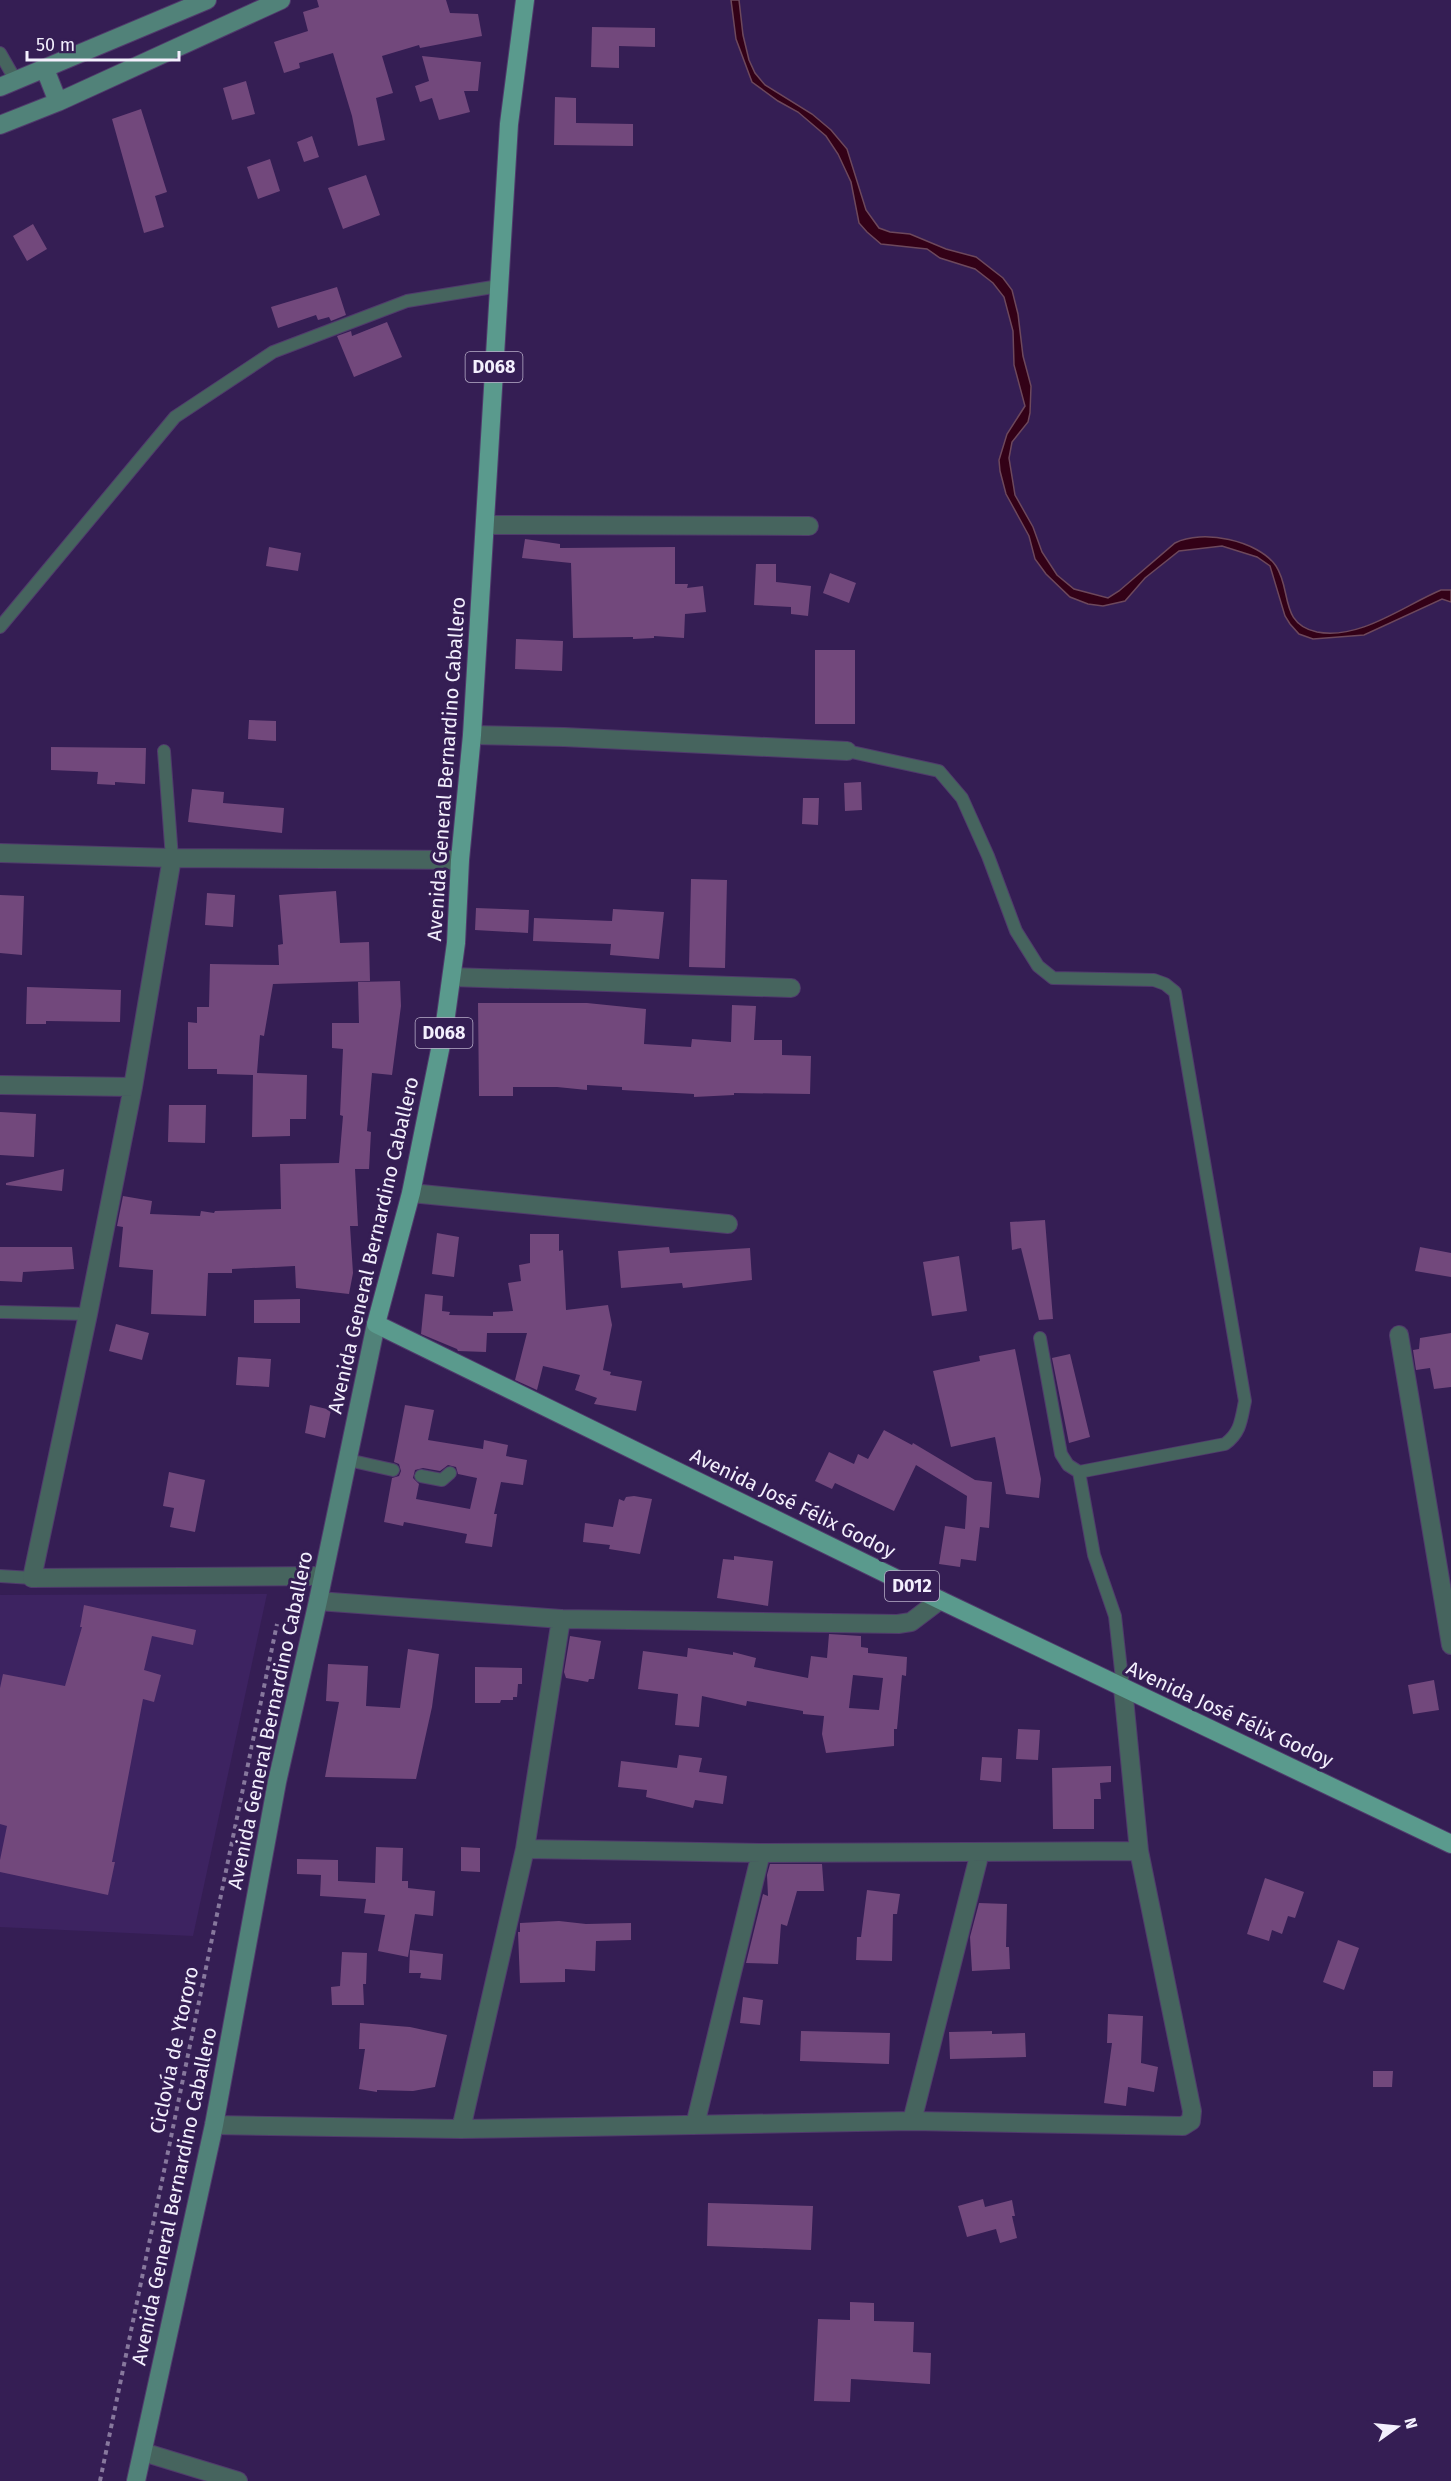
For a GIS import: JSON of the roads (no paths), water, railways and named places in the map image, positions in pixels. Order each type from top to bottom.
[{"type":"main road","points":[[8,84],[207,0]]},
{"type":"main road","points":[[0,125],[58,102],[281,0]]},
{"type":"main road","name":"Avenida General Bernardino Caballero","points":[[136,2481],[214,2125],[277,1782],[318,1601],[376,1324],[411,1193],[444,1030],[456,943],[460,860],[472,735],[509,124],[525,0]]},
{"type":"main road","points":[[45,69],[58,102]]},
{"type":"main road","name":"Avenida José Félix Godoy","points":[[376,1324],[1123,1688],[1451,1844]]},
{"type":"street","points":[[485,525],[809,526]]},
{"type":"street","points":[[472,735],[564,737],[847,751]]},
{"type":"street","points":[[0,853],[172,858],[460,860]]},
{"type":"street","points":[[172,858],[133,1087],[32,1578],[323,1576]]},
{"type":"street","points":[[452,977],[791,988]]},
{"type":"street","points":[[0,1085],[133,1087]]},
{"type":"street","points":[[411,1193],[728,1224]]},
{"type":"street","points":[[1399,1335],[1451,1646]]},
{"type":"street","points":[[318,1601],[561,1619],[898,1624],[911,1622],[940,1599]]},
{"type":"street","points":[[461,2129],[525,1850],[561,1619]]},
{"type":"street","points":[[214,2125],[461,2129],[912,2121],[1183,2126],[1191,2121],[1191,2098],[1139,1851],[1123,1688]]},
{"type":"street","points":[[525,1850],[761,1853],[1139,1851]]},
{"type":"street","points":[[912,2121],[980,1852]]},
{"type":"street","points":[[695,2125],[761,1853]]},
{"type":"street","points":[[143,2452],[238,2481]]},
{"type":"lane","points":[[0,53],[8,84]]},
{"type":"lane","points":[[0,627],[175,417],[273,352],[407,301],[499,286]]},
{"type":"lane","points":[[164,751],[172,858]]},
{"type":"lane","points":[[847,751],[939,771],[962,798],[988,856],[1017,931],[1038,966],[1053,978],[1154,980],[1166,984],[1175,992],[1245,1401],[1240,1427],[1234,1437],[1225,1444],[1079,1472],[1068,1465],[1062,1454],[1040,1338]]},
{"type":"lane","points":[[0,1312],[88,1314]]},
{"type":"lane","points":[[348,1460],[393,1470]]},
{"type":"lane","points":[[1079,1472],[1094,1555],[1115,1616],[1123,1688]]},
{"type":"lane","points":[[421,1476],[442,1480],[450,1473]]},
{"type":"lane","points":[[0,1576],[32,1578]]}]
